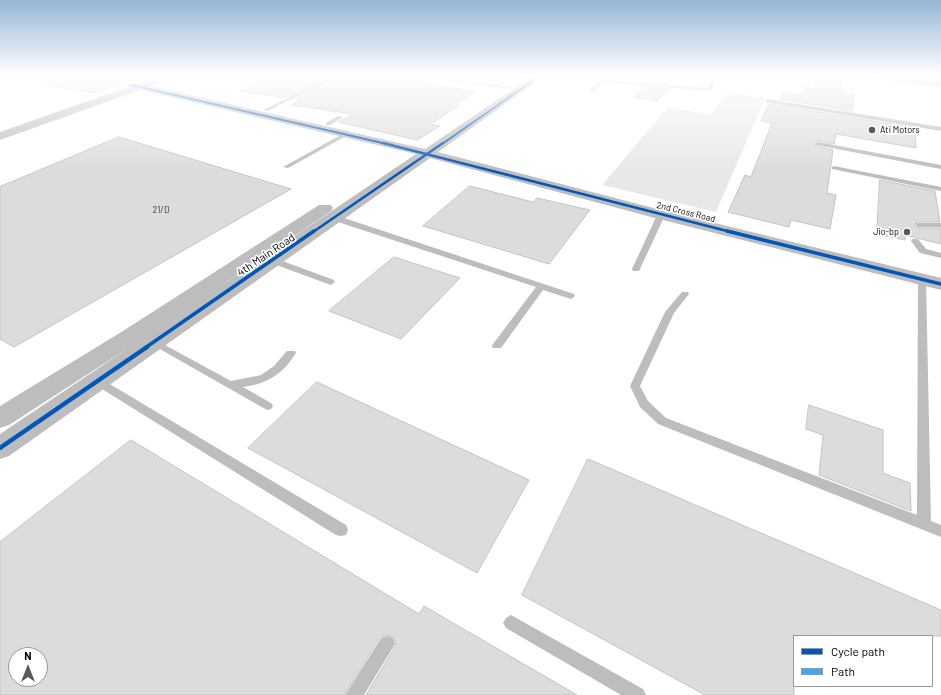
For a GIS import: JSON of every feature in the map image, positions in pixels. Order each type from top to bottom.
[{"type":"main road","points":[[0,131],[70,107]]},
{"type":"main road","points":[[0,136],[77,107]]},
{"type":"main road","points":[[237,107],[346,134],[425,150],[484,107]]},
{"type":"main road","name":"2nd Cross Road","points":[[254,107],[328,124],[661,215],[941,284]]},
{"type":"main road","name":"4th Main Road","points":[[0,418],[131,336],[252,254],[425,150],[492,107]]},
{"type":"main road","name":"2nd Cross Road","points":[[425,150],[941,274]]},
{"type":"main road","name":"4th Main Road","points":[[0,448],[335,218],[425,150]]},
{"type":"lane","points":[[266,110],[271,107]]},
{"type":"lane","points":[[807,107],[941,129]]},
{"type":"lane","points":[[328,124],[340,117]]},
{"type":"lane","points":[[286,167],[346,134]]},
{"type":"lane","points":[[818,144],[941,166]]},
{"type":"lane","points":[[834,168],[941,189]]},
{"type":"lane","points":[[636,269],[661,215]]},
{"type":"lane","points":[[335,218],[571,296]]},
{"type":"lane","points":[[919,225],[941,225]]},
{"type":"lane","points":[[915,241],[923,251],[941,256]]},
{"type":"lane","points":[[274,260],[331,282]]},
{"type":"lane","points":[[922,279],[924,524]]},
{"type":"lane","points":[[497,346],[542,286]]},
{"type":"lane","points":[[685,294],[670,312],[636,386],[644,404],[662,421],[941,531]]},
{"type":"lane","points":[[154,342],[267,406]]},
{"type":"lane","points":[[229,385],[250,383],[271,376],[282,366],[291,353]]},
{"type":"lane","points":[[98,381],[341,530]]},
{"type":"lane","points":[[511,623],[637,695]]},
{"type":"lane","points":[[354,695],[387,644]]},
{"type":"shaded area","points":[[668,107],[711,115],[716,107],[761,107],[716,212],[602,185]]},
{"type":"building","points":[[308,107],[455,107],[431,124],[440,126],[417,140],[338,122],[353,114]]},
{"type":"building","points":[[767,107],[790,107],[915,128],[916,148],[836,134],[834,144],[818,141],[814,143],[816,146],[833,150],[827,193],[836,195],[830,229],[791,220],[789,227],[728,212],[745,175],[751,177],[772,123],[761,121]]},
{"type":"building","points":[[831,107],[852,107],[852,111]]},
{"type":"building","points":[[119,137],[291,189],[14,347],[0,339],[0,187]]},
{"type":"building","points":[[880,180],[935,191],[940,222],[916,222],[914,227],[941,228],[941,244],[905,235],[905,240],[877,234]]},
{"type":"building","points":[[470,186],[533,202],[537,198],[590,210],[549,264],[423,226]]},
{"type":"building","points":[[394,257],[460,278],[401,339],[329,311]]},
{"type":"building","points":[[317,382],[529,480],[477,573],[248,448]]},
{"type":"building","points":[[809,405],[883,430],[883,473],[910,483],[911,511],[819,475],[823,435],[806,429]]},
{"type":"building","points":[[131,440],[419,614],[424,606],[577,695],[366,695],[396,645],[394,638],[387,635],[380,637],[344,695],[0,695],[0,542]]},
{"type":"building","points":[[588,459],[941,610],[941,636],[793,635],[794,695],[705,695],[522,595]]},
{"type":"cycle path","points":[[229,107],[415,150],[661,215],[941,284]]},
{"type":"cycle path","points":[[0,448],[494,107]]},
{"type":"place","name":"Ati Motors","points":[[872,130]]},
{"type":"place","name":"Jio-bp","points":[[907,232]]}]
